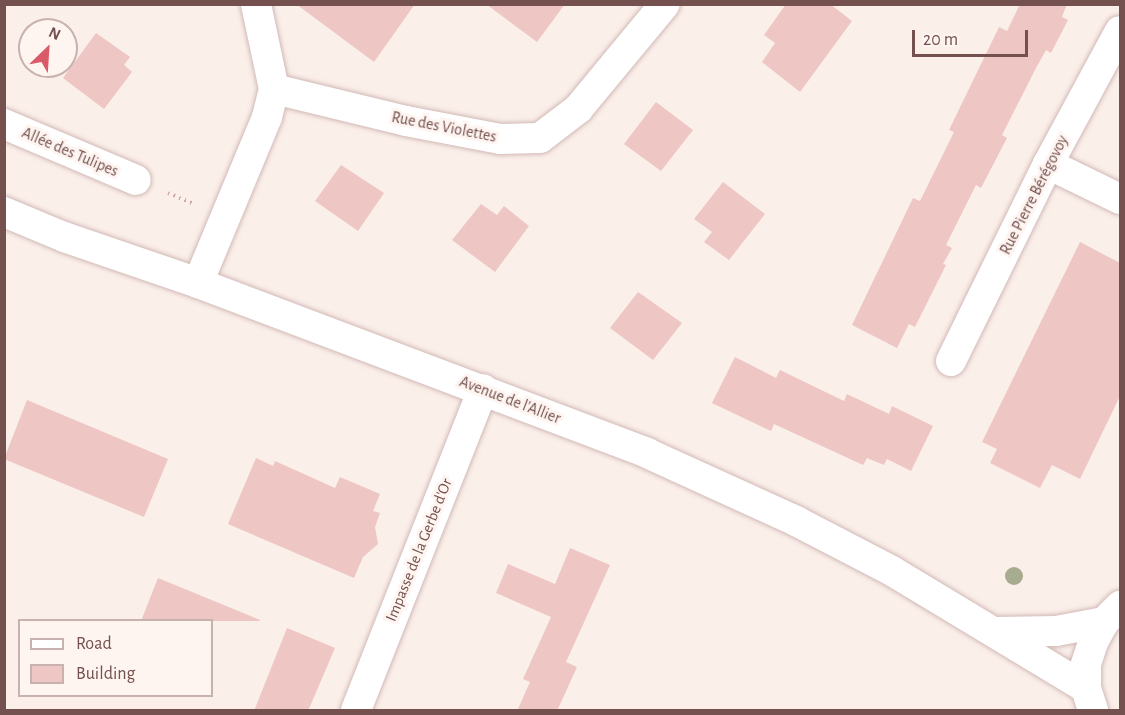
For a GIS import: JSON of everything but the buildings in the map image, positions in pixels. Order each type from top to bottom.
[{"type":"street","points":[[198,283],[267,117],[274,89],[256,4]]},
{"type":"street","name":"Rue des Violettes","points":[[274,89],[406,121],[500,139],[540,138],[578,109],[665,4]]},
{"type":"street","name":"Rue Pierre Bérégovoy","points":[[951,361],[1048,164],[1120,31]]},
{"type":"street","name":"Allée des Tulipes","points":[[4,124],[136,180]]},
{"type":"street","points":[[1048,164],[1120,199]]},
{"type":"street","name":"Avenue de l'Allier","points":[[4,212],[64,237],[198,283],[483,389],[647,453],[796,521],[892,571],[996,632],[1088,703]]},
{"type":"street","name":"Impasse de la Gerbe d'Or","points":[[356,711],[483,389]]},
{"type":"street","points":[[996,632],[1056,631],[1112,614]]},
{"type":"street","points":[[1088,703],[1086,664],[1093,642],[1112,614]]},
{"type":"path","points":[[136,180],[226,217]]}]
